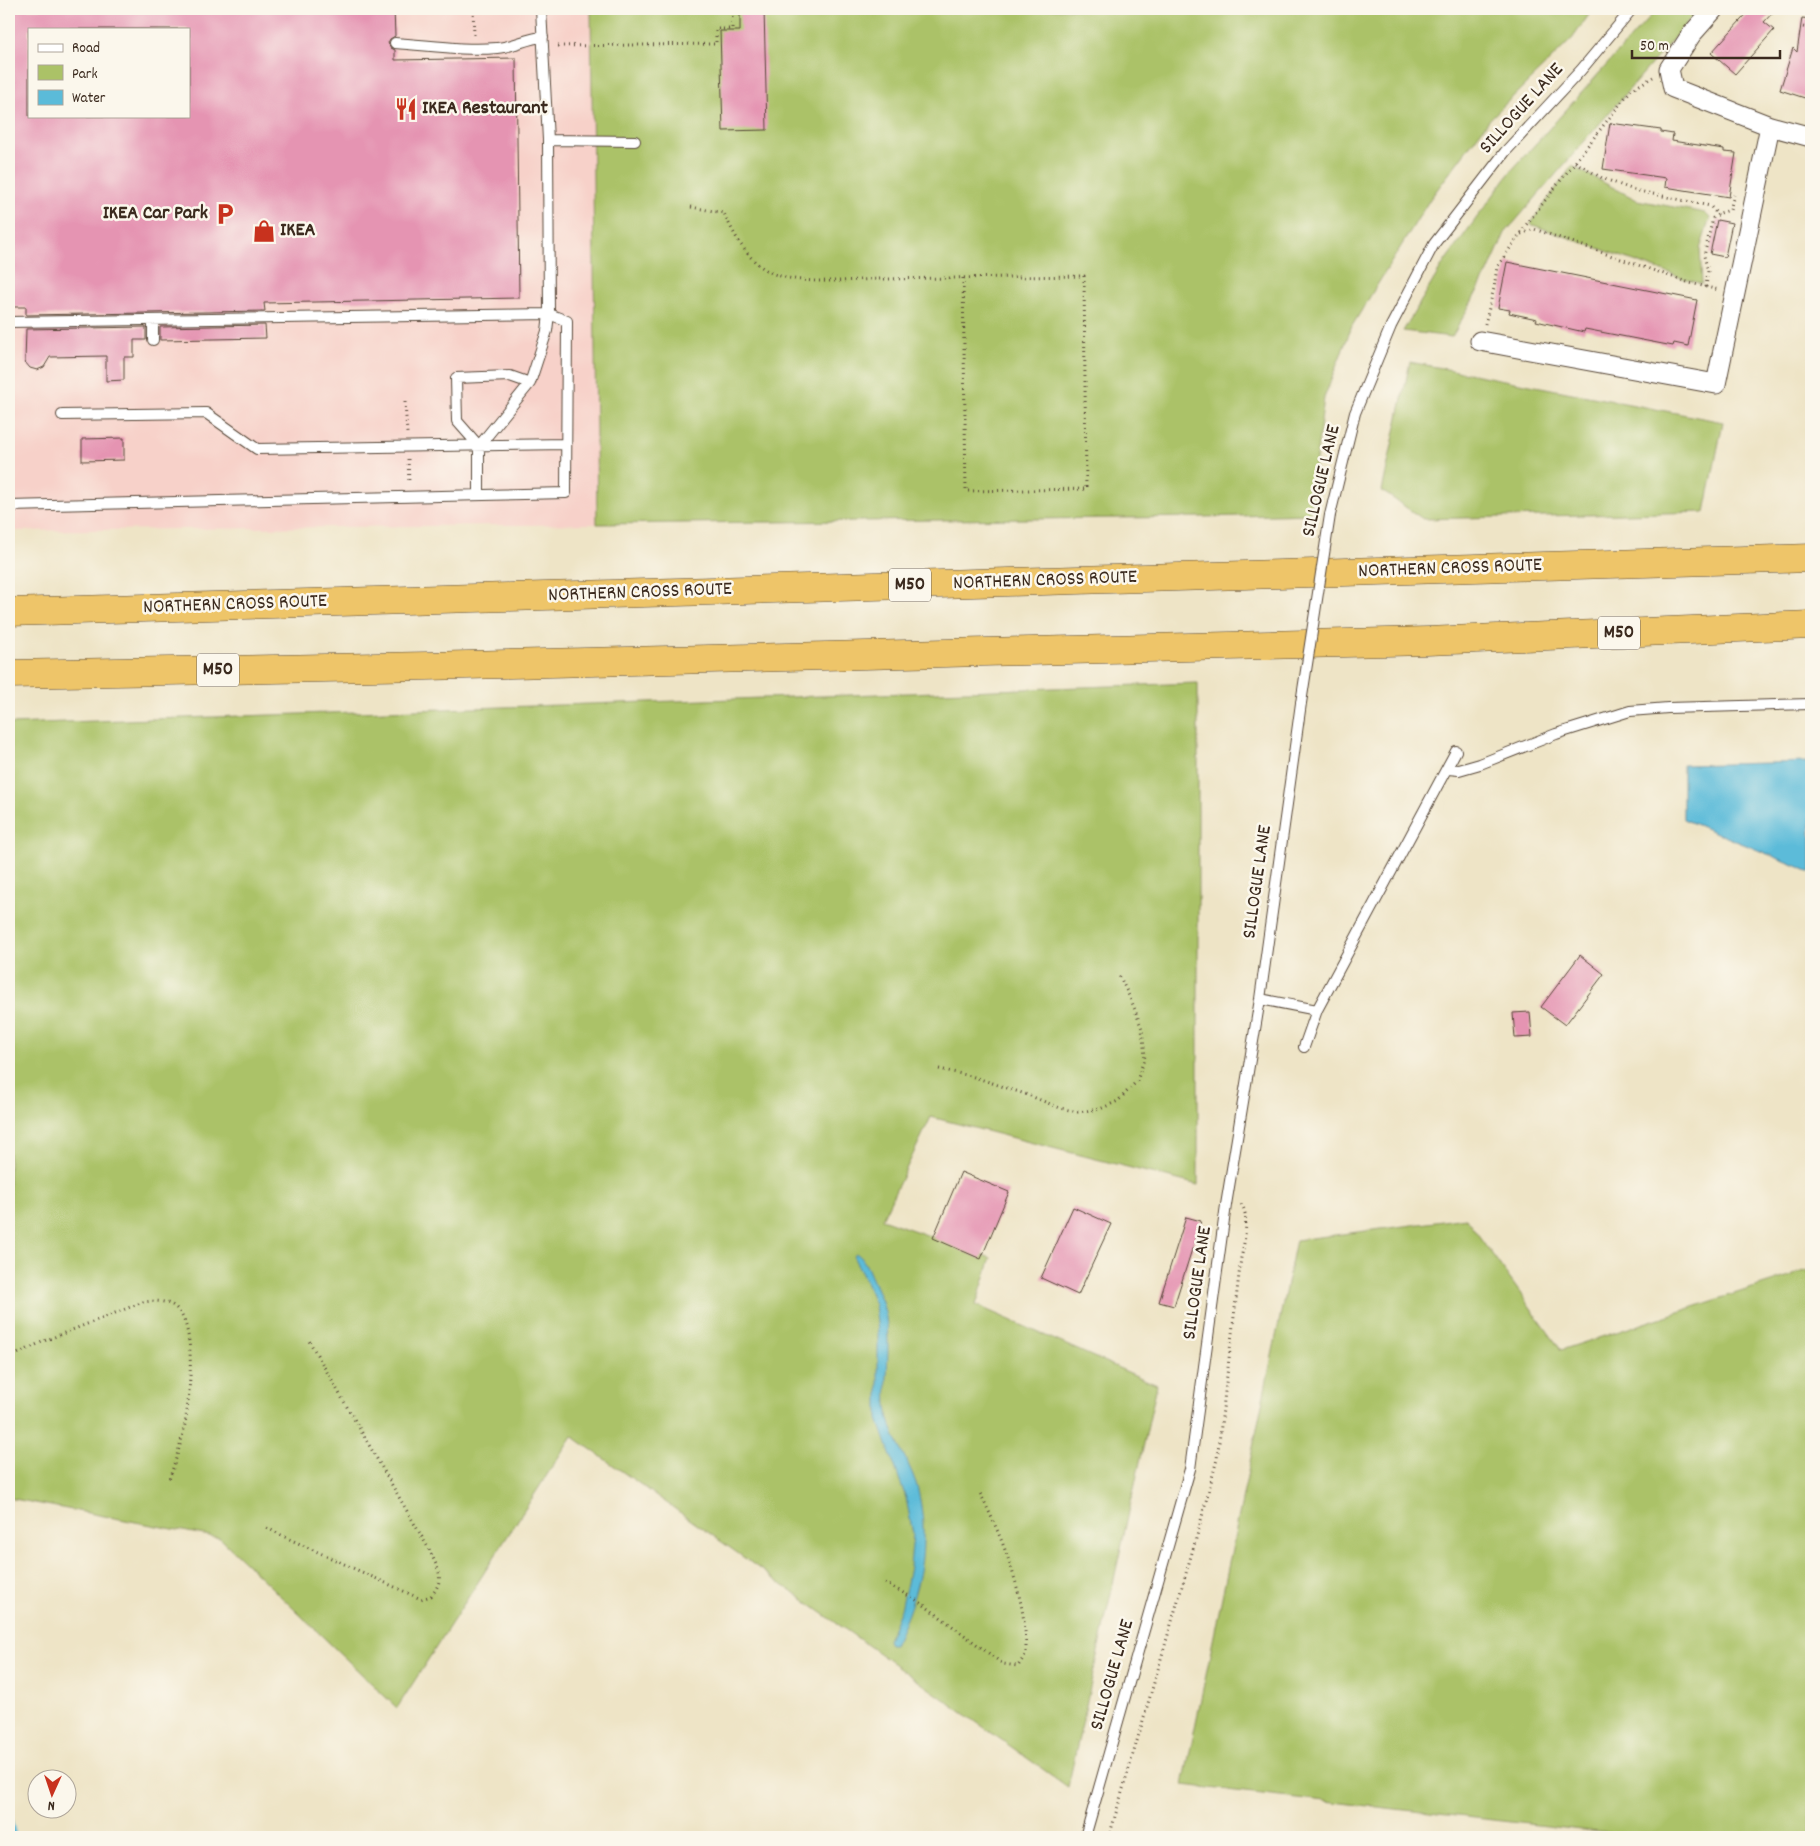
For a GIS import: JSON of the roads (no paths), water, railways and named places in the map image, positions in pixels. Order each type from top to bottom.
[{"type":"highway","name":"NORTHERN CROSS ROUTE","points":[[9,612],[1811,558]]},
{"type":"highway","name":"M50","points":[[9,674],[427,666],[1427,640],[1811,625]]},
{"type":"highway","points":[[9,689],[192,681],[427,666]]},
{"type":"street","points":[[1714,9],[1691,35],[1669,69],[1673,88],[1770,126],[1811,137]]},
{"type":"street","points":[[1480,341],[1716,384],[1770,126]]},
{"type":"lane","points":[[479,495],[479,446],[530,383],[547,331],[549,314],[548,140],[541,9]]},
{"type":"lane","name":"SILLOGUE LANE","points":[[1085,1837],[1190,1469],[1226,1205],[1260,999],[1330,515],[1355,413],[1391,326],[1434,244],[1505,152],[1581,70],[1632,9]]},
{"type":"lane","points":[[395,43],[499,48],[531,38],[543,41]]},
{"type":"lane","points":[[548,140],[635,140]]},
{"type":"lane","points":[[9,322],[549,314],[567,321],[566,493],[9,506]]},
{"type":"lane","points":[[153,320],[153,340]]},
{"type":"lane","points":[[479,446],[457,421],[456,378],[510,376],[530,383]]},
{"type":"lane","points":[[62,415],[206,413],[257,449],[566,444]]},
{"type":"lane","points":[[1448,769],[1459,770],[1473,766],[1556,734],[1630,712],[1668,708],[1811,704]]},
{"type":"lane","points":[[1304,1047],[1317,1010],[1456,751]]},
{"type":"lane","points":[[1260,999],[1317,1010]]},
{"type":"water","points":[[1811,762],[1811,872],[1683,819],[1683,765]]},
{"type":"water","points":[[857,1254],[867,1267],[885,1312],[888,1339],[888,1417],[916,1483],[923,1519],[921,1567],[910,1607],[894,1645],[890,1645],[888,1640],[901,1609],[910,1567],[913,1534],[906,1498],[878,1419],[878,1332],[875,1305],[853,1256]]},
{"type":"waterway","points":[[9,1817],[14,1837]]},
{"type":"place","name":"IKEA Restaurant","points":[[406,109]]},
{"type":"place","name":"IKEA Car Park","points":[[225,214]]},
{"type":"place","name":"IKEA","points":[[264,231]]}]
